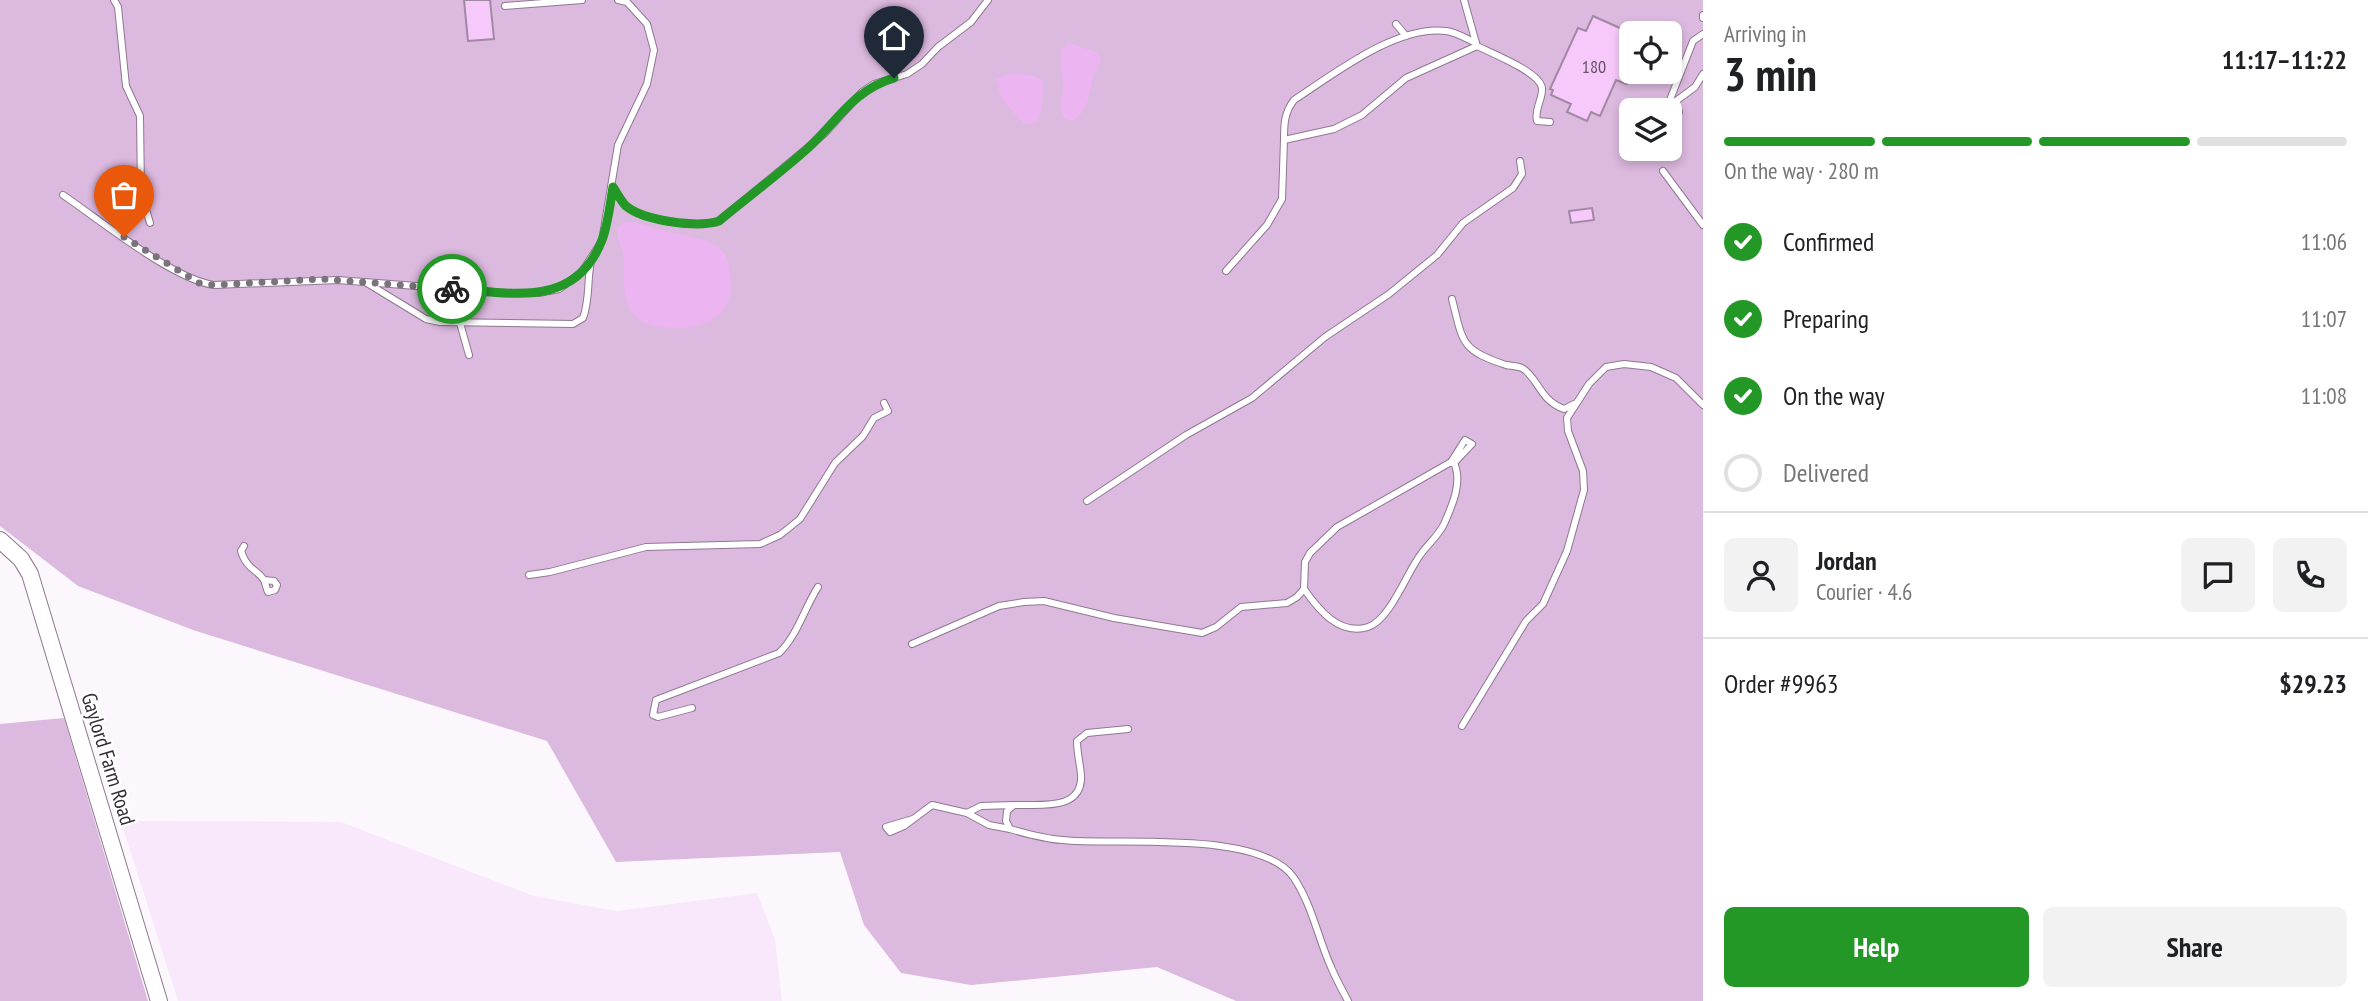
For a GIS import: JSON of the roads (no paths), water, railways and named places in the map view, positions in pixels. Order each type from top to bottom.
[{"type":"street","name":"Gaylord Farm Road","points":[[0,540],[21,559],[30,574],[159,1001]]},
{"type":"lane","points":[[114,0],[118,7],[126,86],[140,116],[141,193],[150,223]]},
{"type":"lane","points":[[505,6],[582,0]]},
{"type":"lane","points":[[63,195],[144,251],[199,283],[214,285],[306,279],[540,293],[559,289],[581,274],[602,241],[618,145],[647,84],[654,50],[647,24],[627,2],[618,0]]},
{"type":"lane","points":[[613,187],[626,206],[643,216],[707,225],[719,221],[824,134],[862,92],[874,84],[907,74],[922,64],[938,47],[971,22],[988,0]]},
{"type":"lane","points":[[1226,271],[1267,225],[1282,200],[1284,121],[1294,100],[1381,47],[1406,36],[1430,30],[1449,31],[1476,43],[1464,0]]},
{"type":"lane","points":[[1396,24],[1406,36]]},
{"type":"lane","points":[[1671,98],[1693,41],[1703,34]]},
{"type":"lane","points":[[1284,140],[1334,129],[1362,115],[1406,78],[1477,46],[1530,73],[1540,82],[1542,90],[1535,114],[1537,121],[1550,122]]},
{"type":"lane","points":[[1680,98],[1695,87],[1703,74]]},
{"type":"lane","points":[[1087,501],[1186,435],[1252,398],[1325,337],[1408,278],[1437,255],[1463,223],[1513,188],[1522,174],[1520,161]]},
{"type":"lane","points":[[1663,171],[1703,225]]},
{"type":"lane","points":[[366,282],[426,319],[460,323],[573,324],[583,318],[588,307],[587,280],[591,259]]},
{"type":"lane","points":[[1452,299],[1467,347],[1476,354],[1523,369],[1538,390],[1567,418]]},
{"type":"lane","points":[[460,323],[469,355]]},
{"type":"lane","points":[[1462,726],[1526,621],[1543,604],[1567,551],[1584,490],[1583,471],[1568,431],[1567,418],[1589,384],[1606,368],[1624,364],[1651,367],[1676,379],[1703,405]]},
{"type":"lane","points":[[529,575],[564,569],[646,547],[760,544],[780,535],[800,519],[835,463],[863,436],[874,418],[888,411],[884,403]]},
{"type":"lane","points":[[1557,407],[1564,409],[1576,403]]},
{"type":"lane","points":[[912,644],[999,606],[1024,601],[1044,601],[1114,618],[1202,633],[1216,627],[1241,607],[1287,603],[1304,589],[1305,562],[1310,553],[1337,527],[1416,483],[1433,470],[1451,463],[1465,440],[1472,444],[1454,463],[1457,469],[1457,488],[1442,528],[1419,556],[1385,613],[1370,627],[1351,628],[1334,622],[1318,608],[1304,589]]},
{"type":"lane","points":[[244,546],[241,551],[244,559],[251,570],[264,580]]},
{"type":"lane","points":[[692,708],[658,717],[653,715],[656,700],[779,653],[790,642],[800,616],[818,587]]},
{"type":"lane","points":[[967,813],[981,806],[1055,805],[1069,800],[1077,793],[1081,777],[1077,741],[1087,733],[1128,729]]},
{"type":"lane","points":[[912,819],[932,804],[967,813],[989,825],[1060,840],[1216,844],[1270,859],[1285,867],[1294,877],[1348,1001]]},
{"type":"lane","points":[[1010,829],[1006,821],[1007,811],[1014,804]]}]
